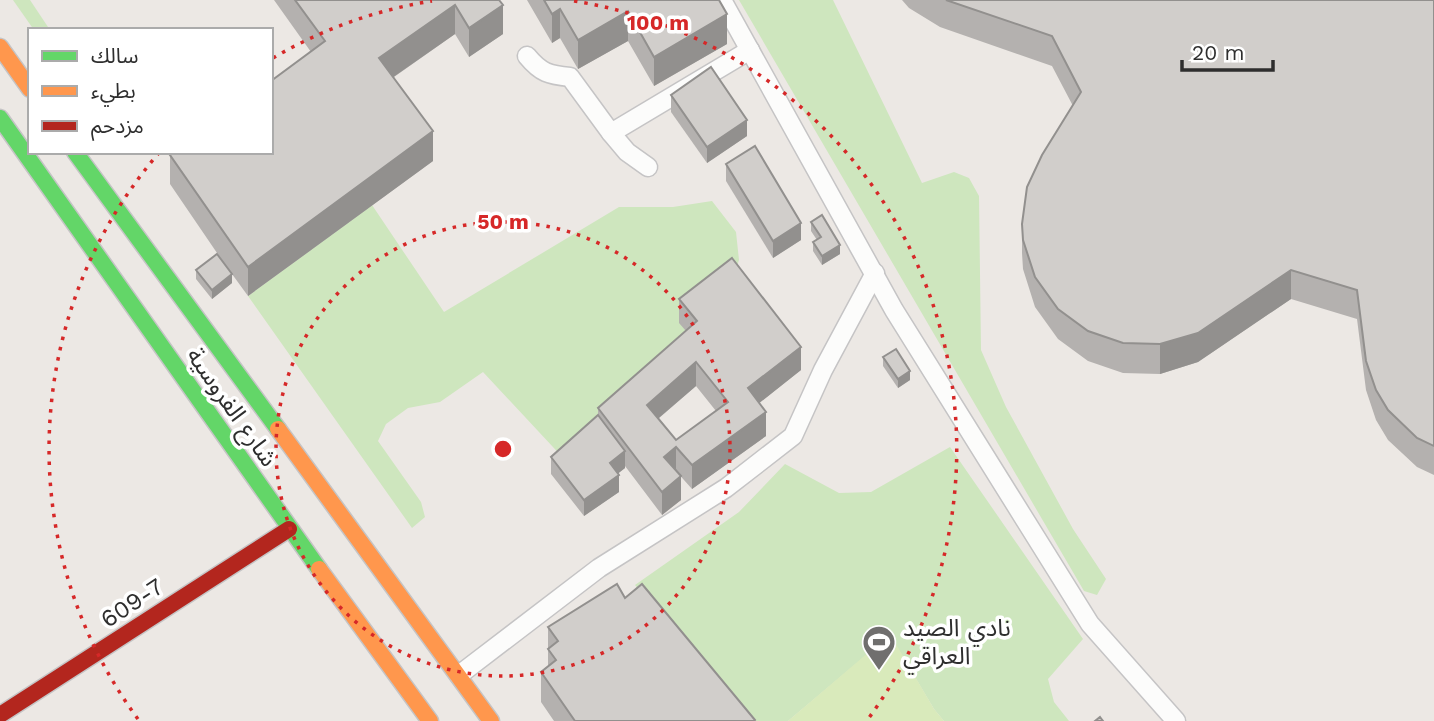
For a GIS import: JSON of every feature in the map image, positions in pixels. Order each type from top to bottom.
[{"type":"street","points":[[0,47],[28,86]]},
{"type":"street","name":"شارع الفروسية","points":[[0,118],[23,137]]},
{"type":"street","name":"شارع الفروسية","points":[[35,154],[289,528],[430,721]]},
{"type":"street","name":"شارع الفروسية","points":[[76,154],[491,721]]},
{"type":"street","name":"609-7","points":[[0,715],[289,528]]},
{"type":"lane","points":[[722,0],[894,310],[1090,624],[1176,721]]},
{"type":"lane","points":[[611,134],[750,50]]},
{"type":"lane","points":[[527,56],[538,69],[552,75],[570,77],[611,134],[627,152],[648,167]]},
{"type":"lane","points":[[459,675],[599,568],[726,488],[793,436],[823,370],[875,273]]},
{"type":"green space","points":[[13,0],[30,0],[49,28],[33,28]]},
{"type":"green space","points":[[739,0],[833,0],[922,183],[954,172],[969,178],[979,196],[981,350],[1006,407],[1073,529],[1106,579],[1097,595],[1084,591]]},
{"type":"green space","points":[[712,201],[736,232],[739,260],[732,281],[697,345],[566,461],[483,372],[440,402],[408,408],[386,424],[378,441],[421,502],[425,517],[412,528],[248,296],[372,205],[444,312],[619,207],[673,207]]},
{"type":"green space","points":[[950,447],[1083,639],[1048,679],[1054,702],[1069,721],[944,721],[890,635],[788,721],[750,721],[635,585],[739,512],[785,464],[839,493],[871,492]]},
{"type":"green space","name":"نادي الصيد العراقي","points":[[890,634],[934,709],[944,721],[788,721]]},
{"type":"building","points":[[295,0],[499,0],[503,5],[469,28],[455,5],[379,58],[433,131],[248,267],[170,155],[273,154],[273,80],[325,41]]},
{"type":"building","points":[[544,0],[719,0],[727,14],[654,57],[628,11],[578,40],[560,9],[552,14]]},
{"type":"building","points":[[946,0],[1434,0],[1434,446],[1417,438],[1388,410],[1376,390],[1366,361],[1357,290],[1291,270],[1198,333],[1160,344],[1123,343],[1088,331],[1058,309],[1035,277],[1023,240],[1022,224],[1027,187],[1042,155],[1081,92],[1052,36]]},
{"type":"building","points":[[711,67],[747,120],[707,147],[671,95]]},
{"type":"building","points":[[755,146],[801,223],[773,241],[726,164]]},
{"type":"building","points":[[822,215],[840,245],[822,256],[813,242],[821,237],[811,222]]},
{"type":"building","points":[[217,254],[232,274],[212,290],[196,270]]},
{"type":"building","points":[[732,258],[801,347],[748,388],[766,412],[692,465],[676,447],[664,457],[681,476],[662,492],[598,408],[697,321],[679,299]],"holes":[[[696,362],[728,402],[676,440],[647,405]]]},
{"type":"building","points":[[896,349],[910,371],[898,379],[883,357]]},
{"type":"building","points":[[598,415],[625,451],[610,463],[619,475],[584,500],[551,457]]},
{"type":"building","points":[[617,584],[625,598],[642,584],[755,720],[575,721],[541,672],[556,660],[548,649],[558,641],[548,627]]},
{"type":"traffic: fast","points":[[0,118],[319,569]]},
{"type":"traffic: fast","points":[[76,154],[278,429]]},
{"type":"traffic: slow","points":[[0,47],[28,86]]},
{"type":"traffic: slow","points":[[278,429],[491,721]]},
{"type":"traffic: slow","points":[[319,569],[430,721]]},
{"type":"traffic: jam","points":[[0,715],[289,529]]},
{"type":"place","name":"نادي الصيد العراقي","points":[[879,672]]}]
